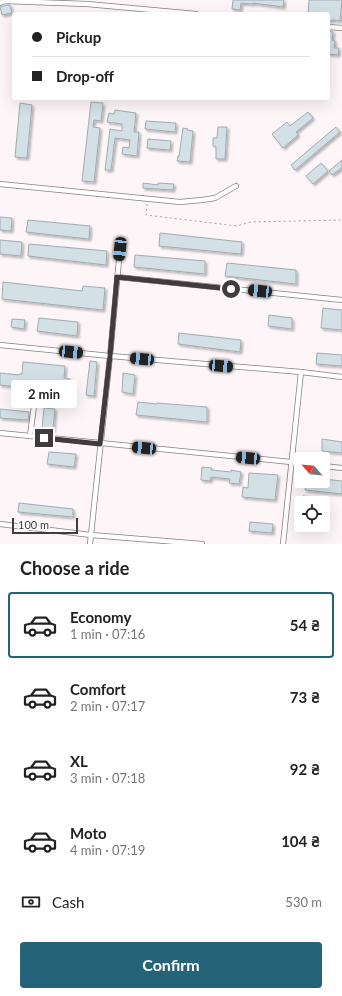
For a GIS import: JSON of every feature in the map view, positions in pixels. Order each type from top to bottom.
[{"type":"street","points":[[0,3],[4,1],[87,4],[103,3],[176,12]]},
{"type":"street","points":[[330,26],[342,28]]},
{"type":"street","points":[[0,184],[180,202],[216,198],[236,186]]},
{"type":"street","points":[[90,544],[120,249]]},
{"type":"street","points":[[117,277],[342,300]]},
{"type":"street","points":[[0,345],[342,377]]},
{"type":"street","points":[[283,544],[301,372]]},
{"type":"street","points":[[30,436],[34,406]]},
{"type":"street","points":[[0,433],[292,462]]},
{"type":"street","points":[[330,467],[342,468]]},
{"type":"street","points":[[0,524],[202,544]]},
{"type":"path","points":[[148,199],[146,215],[237,226],[251,222],[342,220]]},
{"type":"building","points":[[233,0],[284,0],[283,7],[241,3],[240,10],[232,9]]},
{"type":"building","points":[[309,0],[342,0],[340,21],[330,21],[330,12],[308,12]]},
{"type":"building","points":[[10,5],[12,13],[2,15],[0,7]]},
{"type":"building","points":[[330,31],[333,32],[332,40],[335,41],[334,48],[339,48],[338,55],[330,54]]},
{"type":"building","points":[[91,102],[103,103],[101,121],[94,120],[93,127],[100,128],[94,182],[82,181]]},
{"type":"building","points":[[20,103],[32,105],[27,158],[15,157]]},
{"type":"building","points":[[115,110],[136,113],[134,132],[139,132],[137,156],[122,154],[123,147],[129,148],[130,140],[115,138],[111,170],[105,170],[110,129],[122,131],[122,124],[107,122],[109,113],[114,114]]},
{"type":"building","points":[[308,112],[313,118],[296,132],[298,135],[283,148],[272,134],[287,122],[290,126]]},
{"type":"building","points":[[146,121],[176,123],[175,132],[145,129]]},
{"type":"building","points":[[218,127],[227,127],[225,159],[216,159],[216,147],[213,146],[213,138],[217,138]]},
{"type":"building","points":[[336,127],[340,132],[295,170],[291,165]]},
{"type":"building","points":[[183,128],[193,131],[190,162],[177,161]]},
{"type":"building","points":[[148,139],[171,141],[170,150],[147,148]]},
{"type":"building","points":[[342,160],[342,168],[332,175],[329,171]]},
{"type":"building","points":[[321,163],[328,171],[313,184],[306,176]]},
{"type":"building","points":[[143,183],[158,185],[158,183],[174,184],[173,190],[143,188]]},
{"type":"building","points":[[0,217],[12,218],[11,231],[0,230]]},
{"type":"building","points":[[28,220],[90,226],[89,239],[26,232]]},
{"type":"building","points":[[160,233],[242,242],[241,254],[159,246]]},
{"type":"building","points":[[0,240],[22,242],[21,256],[0,254]]},
{"type":"building","points":[[29,244],[107,251],[106,265],[28,256]]},
{"type":"building","points":[[135,255],[205,261],[205,274],[134,267]]},
{"type":"building","points":[[227,263],[296,270],[296,284],[225,276]]},
{"type":"building","points":[[3,282],[82,291],[83,286],[105,288],[103,310],[2,299]]},
{"type":"building","points":[[323,308],[342,310],[342,330],[321,328]]},
{"type":"building","points":[[269,315],[292,318],[292,329],[268,326]]},
{"type":"building","points":[[39,318],[78,322],[77,336],[37,331]]},
{"type":"building","points":[[12,319],[25,320],[24,329],[11,327]]},
{"type":"building","points":[[179,333],[241,340],[240,352],[178,344]]},
{"type":"building","points":[[317,353],[342,355],[342,366],[316,364]]},
{"type":"building","points":[[90,361],[97,362],[94,396],[86,395]]},
{"type":"building","points":[[23,362],[65,366],[64,378],[70,379],[69,393],[0,385],[0,373],[22,374]]},
{"type":"building","points":[[123,373],[135,375],[133,394],[122,392]]},
{"type":"building","points":[[138,402],[207,407],[207,422],[136,415]]},
{"type":"building","points":[[44,408],[55,409],[53,430],[42,429]]},
{"type":"building","points":[[0,409],[29,412],[28,420],[0,418]]},
{"type":"building","points":[[322,439],[342,442],[342,453],[322,451]]},
{"type":"building","points":[[49,452],[76,454],[74,467],[47,464]]},
{"type":"building","points":[[202,467],[212,468],[211,470],[231,472],[231,470],[241,472],[239,484],[229,483],[230,479],[211,477],[210,481],[201,480]]},
{"type":"building","points":[[249,473],[278,475],[275,500],[242,497],[243,487],[248,488]]},
{"type":"building","points":[[330,480],[342,481],[342,494],[305,490],[305,488],[330,488]]},
{"type":"building","points":[[19,503],[73,509],[73,517],[18,512]]},
{"type":"building","points":[[250,522],[273,524],[272,533],[249,531]]},
{"type":"route","points":[[44,438],[100,444],[117,277],[231,289]]}]
